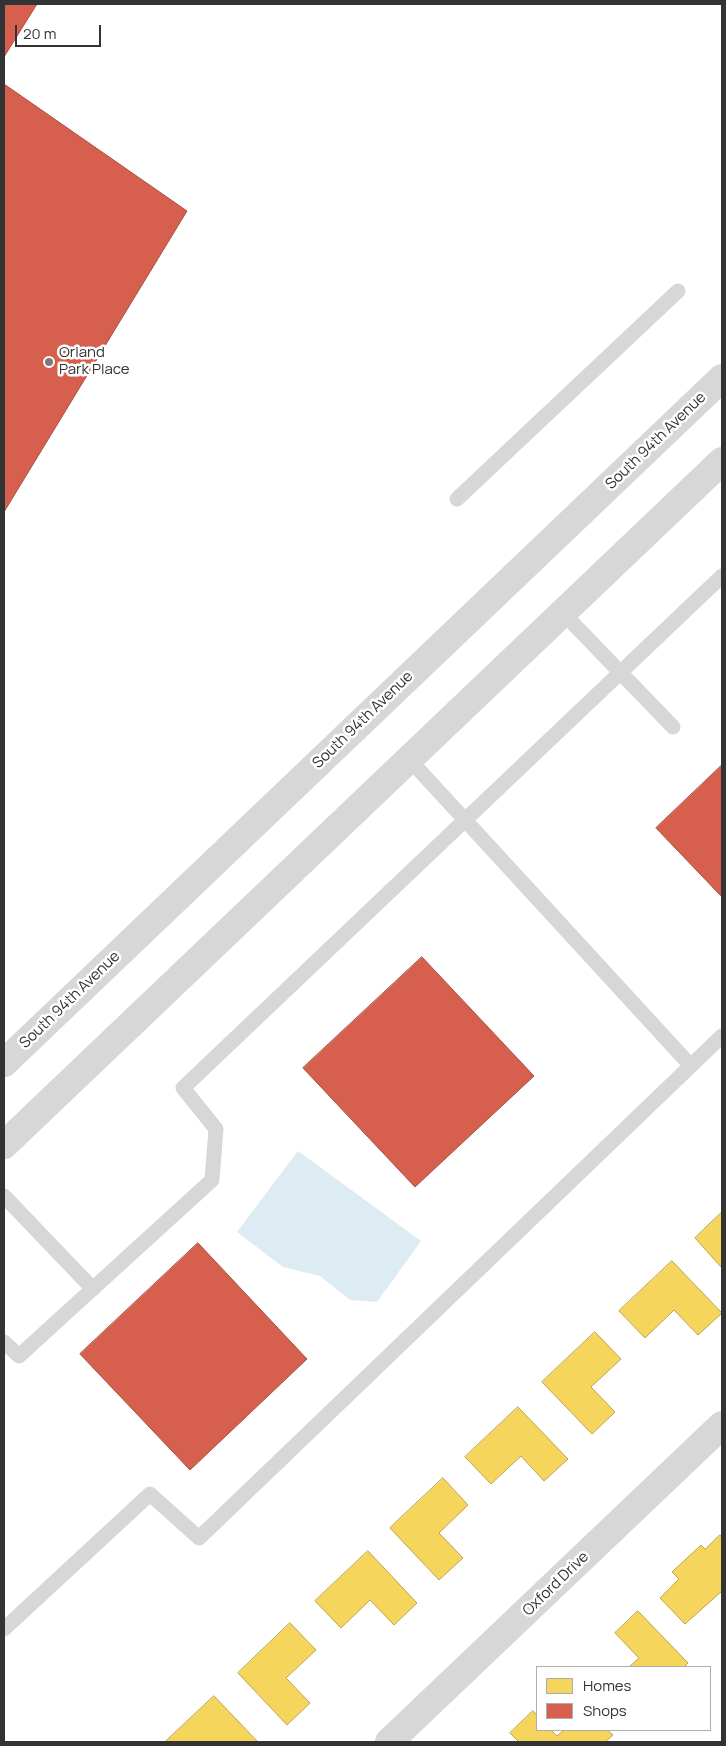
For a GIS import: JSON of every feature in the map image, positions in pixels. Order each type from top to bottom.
[{"type":"street","name":"South 94th Avenue","points":[[4,1063],[722,378]]},
{"type":"street","points":[[4,1145],[722,461]]},
{"type":"street","name":"Oxford Drive","points":[[389,1742],[722,1425]]},
{"type":"lane","points":[[457,499],[678,291]]},
{"type":"lane","points":[[4,1342],[19,1356],[212,1180],[216,1129],[183,1088],[722,576]]},
{"type":"lane","points":[[563,613],[673,727]]},
{"type":"lane","points":[[409,759],[691,1066]]},
{"type":"lane","points":[[4,1629],[150,1494],[199,1538],[722,1036]]},
{"type":"lane","points":[[4,1196],[92,1289]]},
{"type":"shaded area","points":[[298,1151],[421,1241],[377,1302],[350,1300],[320,1276],[283,1267],[237,1232]]},
{"type":"building: Homes","points":[[722,1212],[722,1268],[695,1238]]},
{"type":"building: Homes","points":[[672,1261],[722,1313],[698,1335],[674,1310],[645,1338],[619,1311]]},
{"type":"building: Homes","points":[[595,1332],[621,1359],[591,1387],[615,1412],[592,1434],[542,1382]]},
{"type":"building: Homes","points":[[518,1407],[568,1459],[544,1481],[521,1456],[491,1484],[465,1457]]},
{"type":"building: Homes","points":[[443,1478],[468,1505],[439,1533],[463,1558],[439,1580],[390,1528]]},
{"type":"building: Homes","points":[[720,1535],[722,1538],[722,1591],[685,1624],[660,1598],[679,1579],[672,1572],[701,1545],[705,1549]]},
{"type":"building: Homes","points":[[368,1551],[417,1603],[394,1625],[370,1600],[341,1628],[315,1601]]},
{"type":"building: Homes","points":[[638,1611],[688,1663],[685,1666],[630,1666],[639,1658],[615,1633]]},
{"type":"building: Homes","points":[[290,1623],[316,1650],[286,1678],[310,1703],[287,1725],[238,1673]]},
{"type":"building: Homes","points":[[214,1696],[258,1742],[165,1742]]},
{"type":"building: Homes","points":[[533,1711],[536,1714],[536,1731],[552,1731],[557,1736],[563,1731],[608,1731],[613,1735],[605,1742],[519,1742],[510,1733]]},
{"type":"building: Shops","points":[[4,4],[37,4],[4,57]]},
{"type":"building: Shops","name":"Orland Park Place","points":[[4,84],[187,211],[4,512]]},
{"type":"building: Shops","points":[[722,765],[722,897],[656,828]]},
{"type":"building: Shops","points":[[422,957],[534,1076],[415,1187],[303,1068]]},
{"type":"building: Shops","points":[[198,1243],[307,1359],[190,1470],[80,1354]]},
{"type":"place","name":"Orland Park Place","points":[[49,362]]}]
